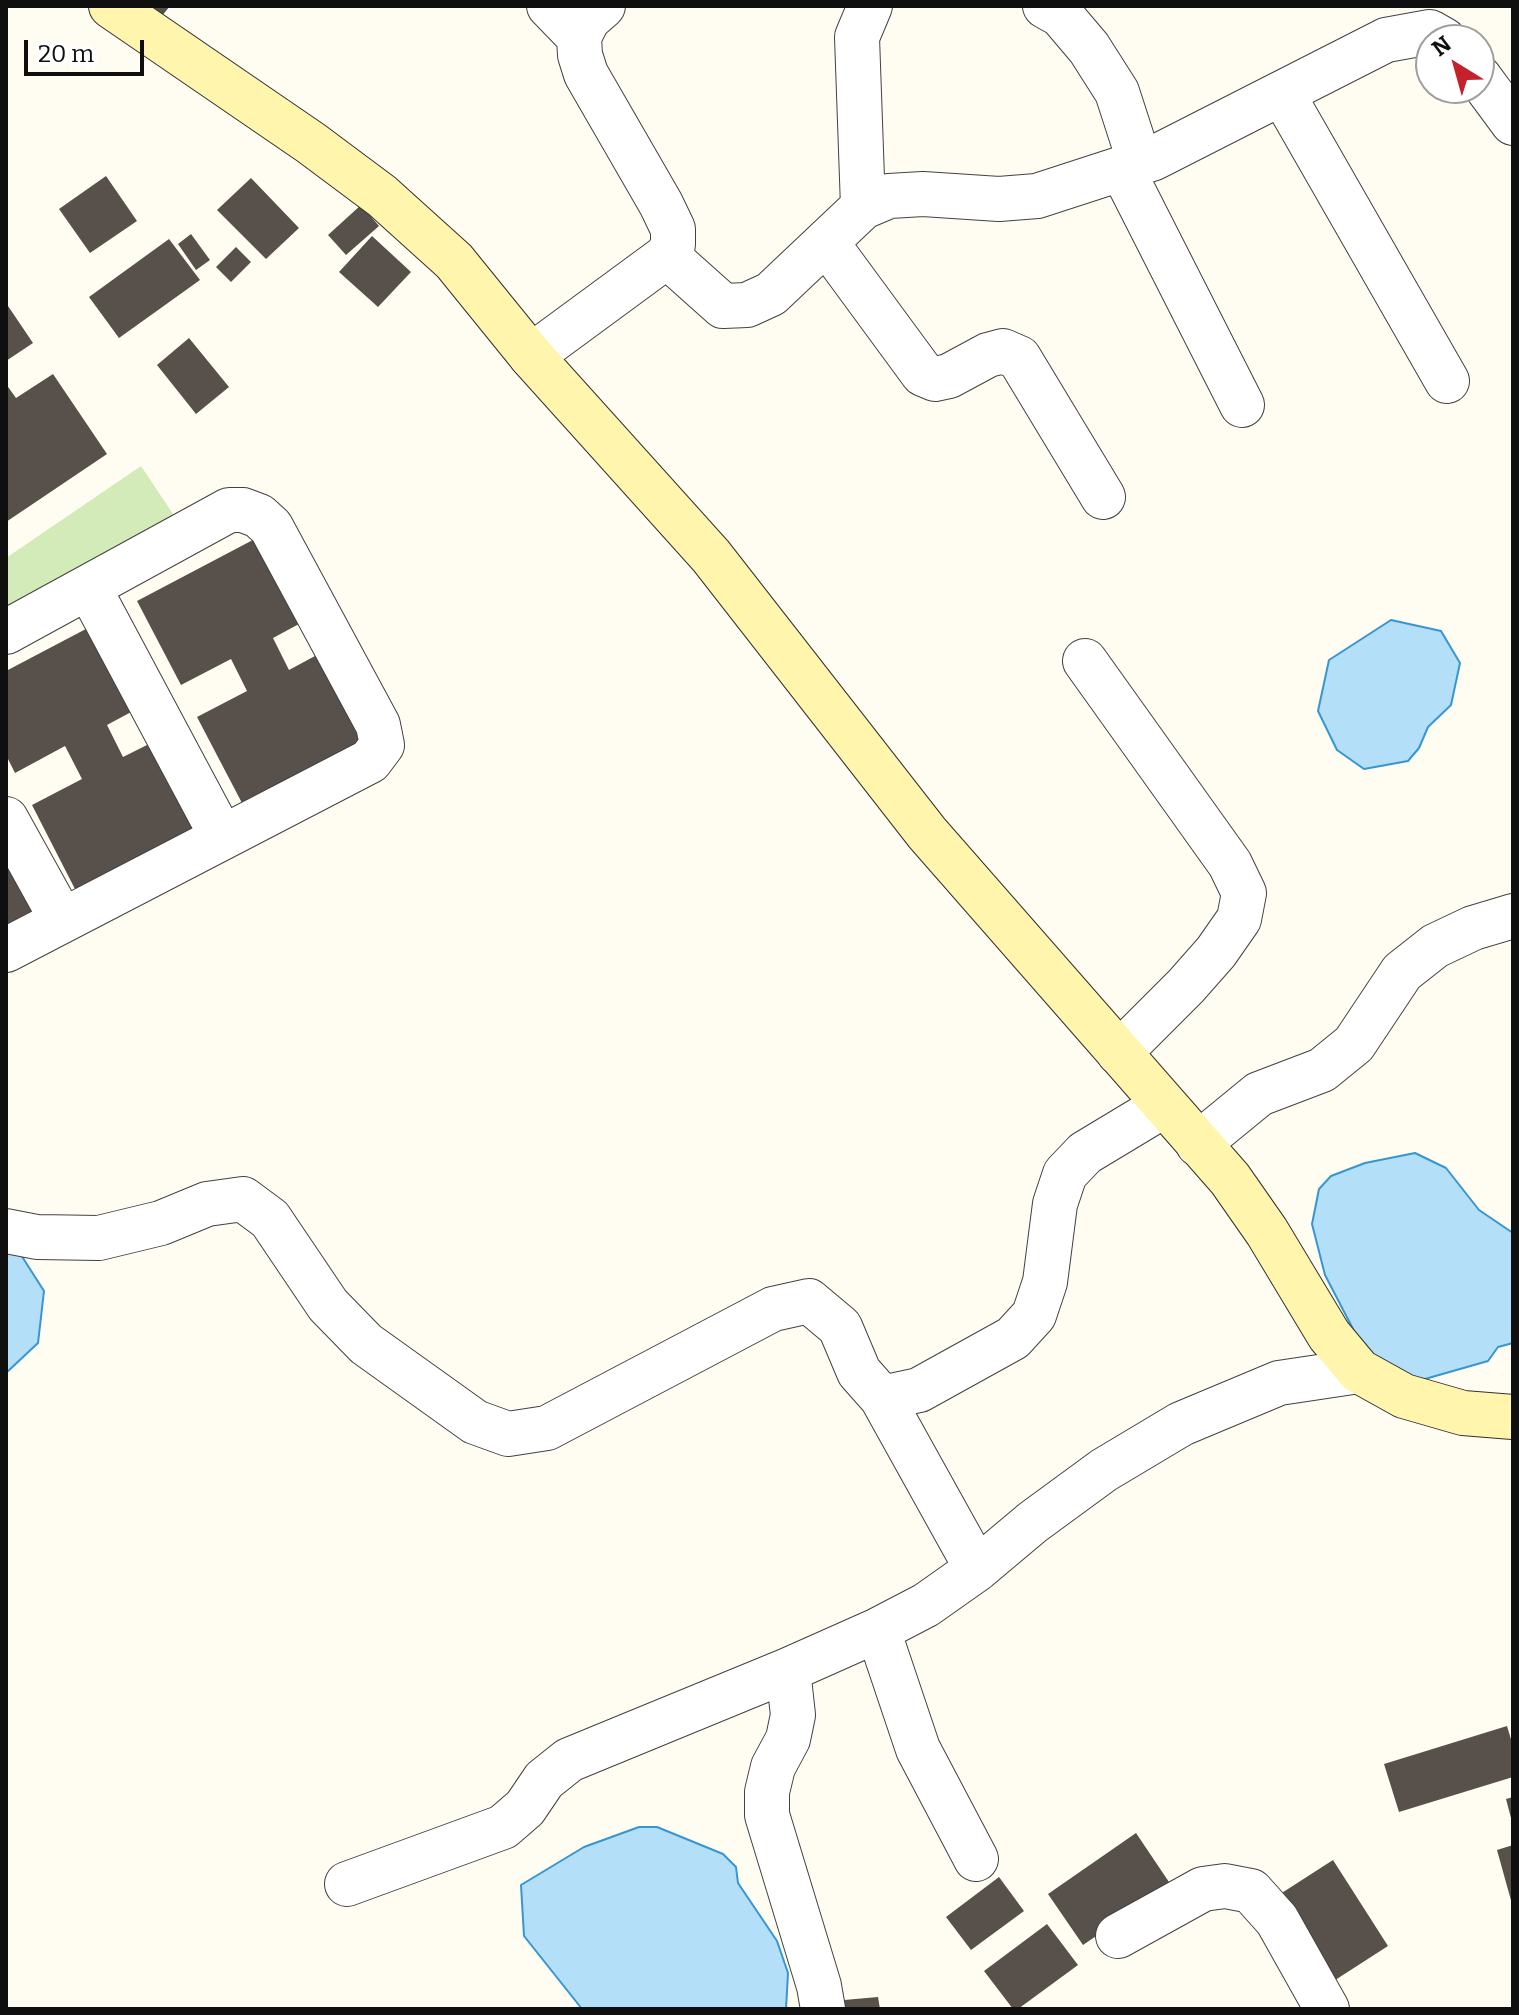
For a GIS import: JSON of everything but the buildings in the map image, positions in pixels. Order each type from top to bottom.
[{"type":"street","points":[[111,6],[311,143],[382,196],[454,261],[531,356],[711,556],[927,833],[1230,1179],[1260,1221],[1329,1335],[1359,1371],[1404,1396],[1433,1405],[1463,1413],[1513,1417]]},
{"type":"street","points":[[531,356],[667,256],[673,245],[673,229],[661,204],[586,74],[580,55],[591,21],[549,6]]},
{"type":"street","points":[[863,207],[857,37],[870,6]]},
{"type":"street","points":[[1045,6],[1061,15],[1089,48],[1117,92],[1131,166],[1242,405]]},
{"type":"street","points":[[667,256],[723,306],[747,305],[771,294],[863,207],[889,196],[923,194],[999,199],[1037,196],[1131,166],[1386,40],[1415,35]]},
{"type":"street","points":[[1282,93],[1447,381]]},
{"type":"street","points":[[1495,99],[1513,123]]},
{"type":"street","points":[[826,242],[923,374],[935,379],[949,376],[988,355],[1003,351],[1019,358],[1103,497]]},
{"type":"street","points":[[6,632],[229,510],[243,510],[259,516],[271,527],[378,725],[382,745],[370,761],[6,950]]},
{"type":"street","points":[[89,588],[222,837]]},
{"type":"street","points":[[1085,661],[1230,864],[1244,893],[1239,919],[1216,952],[1119,1053]]},
{"type":"street","points":[[6,819],[62,920]]},
{"type":"street","points":[[1198,1144],[1259,1094],[1322,1070],[1354,1044],[1402,972],[1435,946],[1473,928],[1513,916]]},
{"type":"street","points":[[882,1398],[919,1390],[1013,1338],[1034,1315],[1045,1282],[1055,1204],[1065,1174],[1085,1153],[1163,1106]]},
{"type":"street","points":[[6,1231],[37,1237],[99,1238],[161,1223],[207,1204],[243,1199],[270,1219],[328,1305],[366,1344],[475,1422],[508,1434],[547,1428],[773,1309],[809,1301],[840,1327],[859,1372],[882,1398],[977,1569]]},
{"type":"street","points":[[347,1884],[503,1827],[525,1808],[544,1780],[569,1760],[788,1670],[926,1605],[1104,1470],[1181,1424],[1279,1383],[1359,1371]]},
{"type":"street","points":[[878,1630],[918,1749],[976,1859]]},
{"type":"street","points":[[788,1670],[793,1715],[788,1739],[773,1767],[767,1792],[767,1815],[819,1986],[823,2009]]},
{"type":"street","points":[[1118,1936],[1203,1889],[1225,1886],[1251,1891],[1277,1920],[1327,2009]]},
{"type":"green space","points":[[141,466],[179,523],[6,618],[6,558]]},
{"type":"water","points":[[1391,620],[1441,631],[1460,663],[1451,705],[1428,727],[1419,748],[1408,761],[1364,769],[1337,750],[1318,711],[1329,660]]},
{"type":"water","points":[[1415,1153],[1446,1168],[1479,1210],[1513,1233],[1513,1343],[1498,1347],[1488,1361],[1425,1379],[1392,1375],[1366,1354],[1325,1275],[1312,1224],[1319,1189],[1331,1176],[1365,1163]]},
{"type":"water","points":[[6,1244],[16,1247],[44,1291],[38,1343],[6,1373]]},
{"type":"water","points":[[639,1827],[657,1827],[723,1854],[736,1867],[738,1883],[777,1941],[788,1973],[786,2009],[582,2009],[524,1936],[521,1885],[584,1847]]}]
